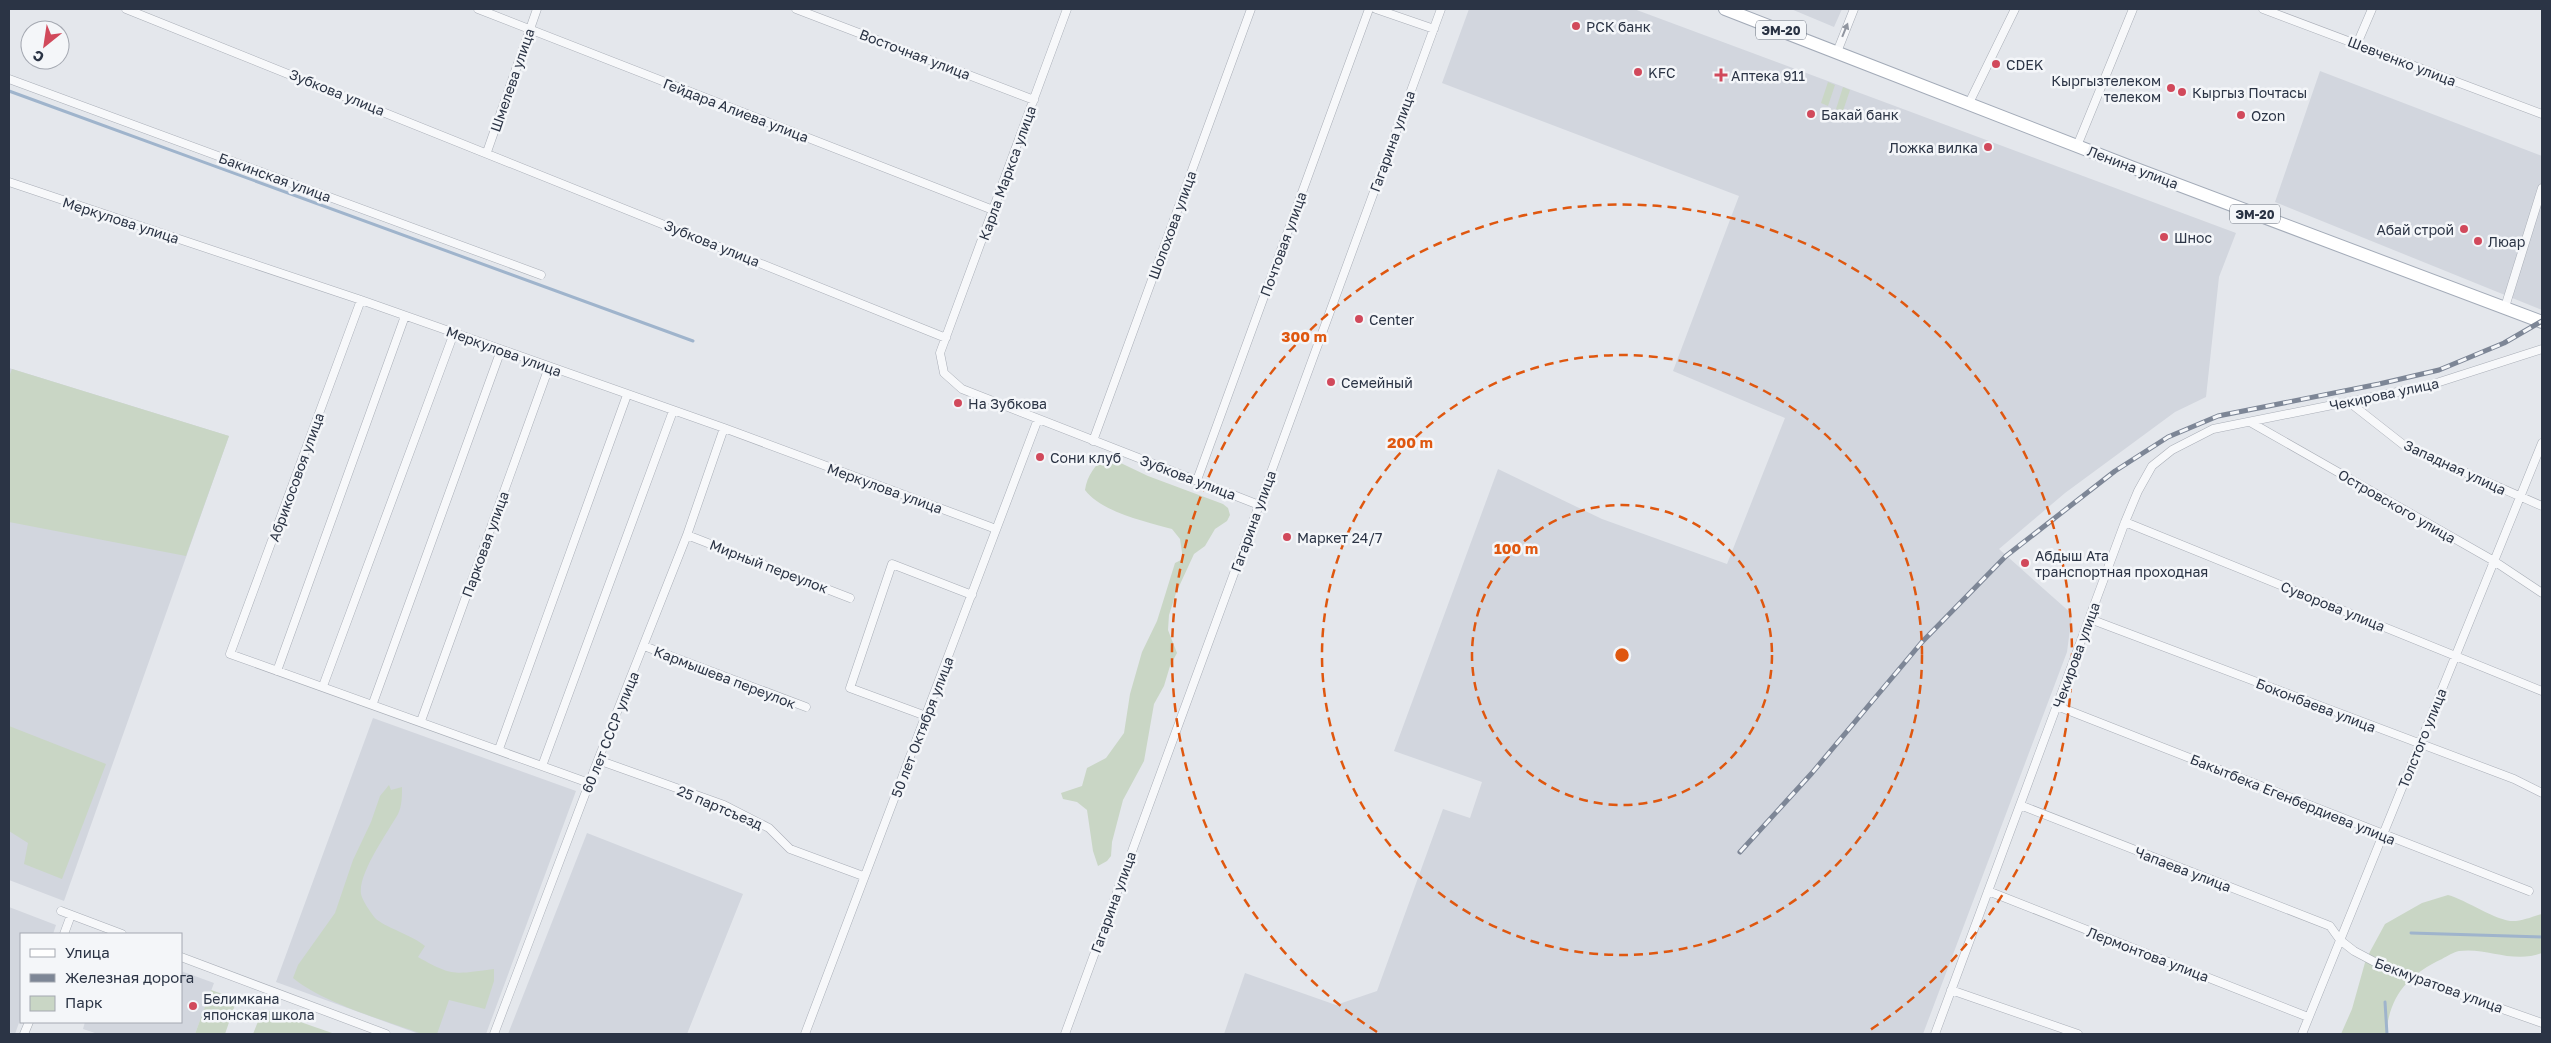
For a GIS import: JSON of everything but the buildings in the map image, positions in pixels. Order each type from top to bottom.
[{"type":"main road","name":"Ленина улица","points":[[1725,9],[2301,232],[2542,322]]},
{"type":"street","name":"Зубкова улица","points":[[126,9],[946,338],[940,354],[944,373],[962,389],[1259,505]]},
{"type":"street","name":"Гейдара Алиева улица","points":[[478,9],[993,210]]},
{"type":"street","name":"Шмелева улица","points":[[486,152],[537,9]]},
{"type":"street","name":"Восточная улица","points":[[796,9],[1034,100]]},
{"type":"street","name":"Карла Маркса улица","points":[[946,338],[1067,9]]},
{"type":"street","name":"Шолохова улица","points":[[1093,440],[1250,9]]},
{"type":"street","name":"Почтовая улица","points":[[1197,480],[1370,9]]},
{"type":"street","points":[[1376,9],[1434,29]]},
{"type":"street","name":"Гагарина улица","points":[[1065,1034],[1441,9]]},
{"type":"street","points":[[1837,52],[1854,9]]},
{"type":"street","points":[[1970,103],[2015,9]]},
{"type":"street","points":[[2077,146],[2133,9]]},
{"type":"street","name":"Шевченко улица","points":[[2263,9],[2542,114]]},
{"type":"street","points":[[2357,44],[2372,9]]},
{"type":"street","name":"Бакинская улица","points":[[9,79],[541,275]]},
{"type":"street","name":"Меркулова улица","points":[[9,182],[361,300],[724,428],[996,529]]},
{"type":"street","points":[[2505,307],[2542,188]]},
{"type":"street","name":"Абрикосовоя улица","points":[[277,670],[230,654],[361,300]]},
{"type":"street","points":[[405,316],[277,670],[373,703],[589,783]]},
{"type":"street","points":[[323,686],[454,333]]},
{"type":"street","name":"Чекирова улица","points":[[1935,1034],[2125,522],[2138,491],[2152,466],[2172,450],[2213,429],[2427,386],[2542,349]]},
{"type":"street","points":[[373,703],[501,350]]},
{"type":"street","name":"Парковая улица","points":[[421,721],[549,367]]},
{"type":"street","points":[[499,749],[627,395]]},
{"type":"street","name":"Западная улица","points":[[2349,402],[2405,446],[2542,506]]},
{"type":"street","points":[[542,766],[673,411]]},
{"type":"street","name":"50 лет Октября улица","points":[[805,1034],[863,876],[926,716],[1038,419]]},
{"type":"street","name":"Островского улица","points":[[2250,422],[2494,561],[2542,593]]},
{"type":"street","name":"60 лет СССР улица","points":[[494,1034],[589,783],[687,535],[724,428]]},
{"type":"street","name":"Толстого улица","points":[[2302,1034],[2542,443]]},
{"type":"street","name":"Суворова улица","points":[[2125,522],[2542,690]]},
{"type":"street","name":"Мирный переулок","points":[[687,535],[850,598]]},
{"type":"street","points":[[926,716],[850,688],[892,564],[972,595]]},
{"type":"street","name":"Боконбаева улица","points":[[2090,619],[2514,779],[2542,793]]},
{"type":"street","name":"Кармышева переулок","points":[[644,646],[806,707]]},
{"type":"street","name":"Бакытбека Егенбердиева улица","points":[[2058,706],[2529,891]]},
{"type":"street","name":"25 партсъезд","points":[[598,760],[724,805],[769,828],[790,849],[863,876]]},
{"type":"street","name":"Чапаева улица","points":[[2020,805],[2330,926],[2340,940]]},
{"type":"street","name":"Лермонтова улица","points":[[1988,891],[2308,1017]]},
{"type":"street","points":[[60,911],[119,933]]},
{"type":"street","points":[[64,933],[71,915]]},
{"type":"street","name":"Бекмуратова улица","points":[[2340,940],[2354,951],[2386,968],[2542,1022]]},
{"type":"street","points":[[182,957],[386,1034]]},
{"type":"street","points":[[1951,990],[2078,1034]]},
{"type":"shaded area","points":[[1469,9],[1634,9],[2236,233],[2219,277],[2206,397],[2175,412],[2065,493],[1999,549],[2072,614],[2067,652],[1923,1034],[1224,1034],[1245,973],[1336,1005],[1377,991],[1443,809],[1470,818],[1482,782],[1394,751],[1498,469],[1602,519],[1727,564],[1785,418],[1673,371],[1739,196],[1442,83]]},
{"type":"shaded area","points":[[1791,9],[1842,9],[1834,27]]},
{"type":"shaded area","points":[[2320,71],[2542,156],[2542,310],[2275,202]]},
{"type":"shaded area","points":[[9,368],[229,436],[64,901],[9,880]]},
{"type":"shaded area","points":[[373,718],[576,791],[486,1034],[419,1034],[276,982]]},
{"type":"shaded area","points":[[587,833],[743,894],[687,1034],[508,1034]]},
{"type":"shaded area","points":[[9,907],[56,925],[53,933],[20,933],[20,1020],[15,1034],[9,1034]]},
{"type":"shaded area","name":"Белимкана японская школа","points":[[182,971],[214,983],[195,1034],[98,1034],[83,1029],[85,1023],[182,1023]]},
{"type":"green space","points":[[1828,82],[1835,85],[1828,106],[1821,103]]},
{"type":"green space","points":[[1843,87],[1850,90],[1843,111],[1836,109]]},
{"type":"green space","points":[[12,369],[229,436],[186,556],[9,522],[9,377]]},
{"type":"green space","points":[[1106,456],[1148,476],[1223,504],[1228,508],[1230,515],[1227,521],[1215,529],[1205,546],[1194,554],[1176,593],[1169,615],[1168,630],[1177,653],[1170,666],[1164,686],[1154,704],[1144,761],[1123,800],[1112,842],[1111,856],[1107,861],[1098,866],[1093,851],[1087,810],[1077,802],[1063,799],[1061,793],[1082,786],[1087,768],[1106,758],[1124,733],[1130,694],[1142,652],[1157,621],[1175,563],[1183,559],[1180,539],[1172,529],[1113,510],[1092,498],[1085,490],[1092,471]]},
{"type":"green space","points":[[9,726],[106,764],[62,879],[24,864],[28,843],[9,831]]},
{"type":"green space","points":[[389,785],[391,790],[402,787],[401,804],[398,814],[364,875],[361,894],[365,903],[379,921],[425,946],[418,957],[439,968],[462,973],[494,969],[494,981],[485,1009],[449,1000],[437,1034],[422,1034],[354,1010],[320,995],[293,978],[298,965],[335,913],[353,860],[371,822],[380,796]]},
{"type":"green space","points":[[2448,895],[2509,921],[2542,914],[2542,953],[2520,957],[2469,950],[2455,952],[2430,965],[2410,979],[2397,997],[2392,1008],[2386,1034],[2341,1034],[2352,1009],[2366,959],[2385,924],[2422,903]]},
{"type":"green space","points":[[211,990],[237,999],[225,1034],[195,1034]]},
{"type":"green space","points":[[263,1009],[335,1034],[253,1034]]},
{"type":"waterway","points":[[9,91],[693,341]]},
{"type":"waterway","points":[[2411,933],[2542,937]]},
{"type":"waterway","points":[[2385,1002],[2387,1034]]},
{"type":"railway","points":[[1740,852],[1812,773],[1922,642],[2006,556],[2115,471],[2168,437],[2218,416],[2439,370],[2504,343],[2542,321]]},
{"type":"place","name":"РСК банк","points":[[1576,26]]},
{"type":"place","name":"CDEK","points":[[1996,64]]},
{"type":"place","name":"KFC","points":[[1638,72]]},
{"type":"place","name":"Аптека 911","points":[[1721,75]]},
{"type":"place","name":"Кыргызтелеком телеком","points":[[2171,88]]},
{"type":"place","name":"Кыргыз Почтасы","points":[[2182,92]]},
{"type":"place","name":"Бакай банк","points":[[1811,114]]},
{"type":"place","name":"Ozon","points":[[2241,115]]},
{"type":"place","name":"Ложка вилка","points":[[1988,147]]},
{"type":"place","name":"Абай строй","points":[[2464,229]]},
{"type":"place","name":"Шнос","points":[[2164,237]]},
{"type":"place","name":"Люар","points":[[2478,241]]},
{"type":"place","name":"Center","points":[[1359,319]]},
{"type":"place","name":"Семейный","points":[[1331,382]]},
{"type":"place","name":"На Зубкова","points":[[958,403]]},
{"type":"place","name":"Сони клуб","points":[[1040,457]]},
{"type":"place","name":"Маркет 24/7","points":[[1287,537]]},
{"type":"place","name":"Абдыш Ата транспортная проходная","points":[[2025,563]]},
{"type":"place","name":"Белимкана японская школа","points":[[193,1006]]}]
